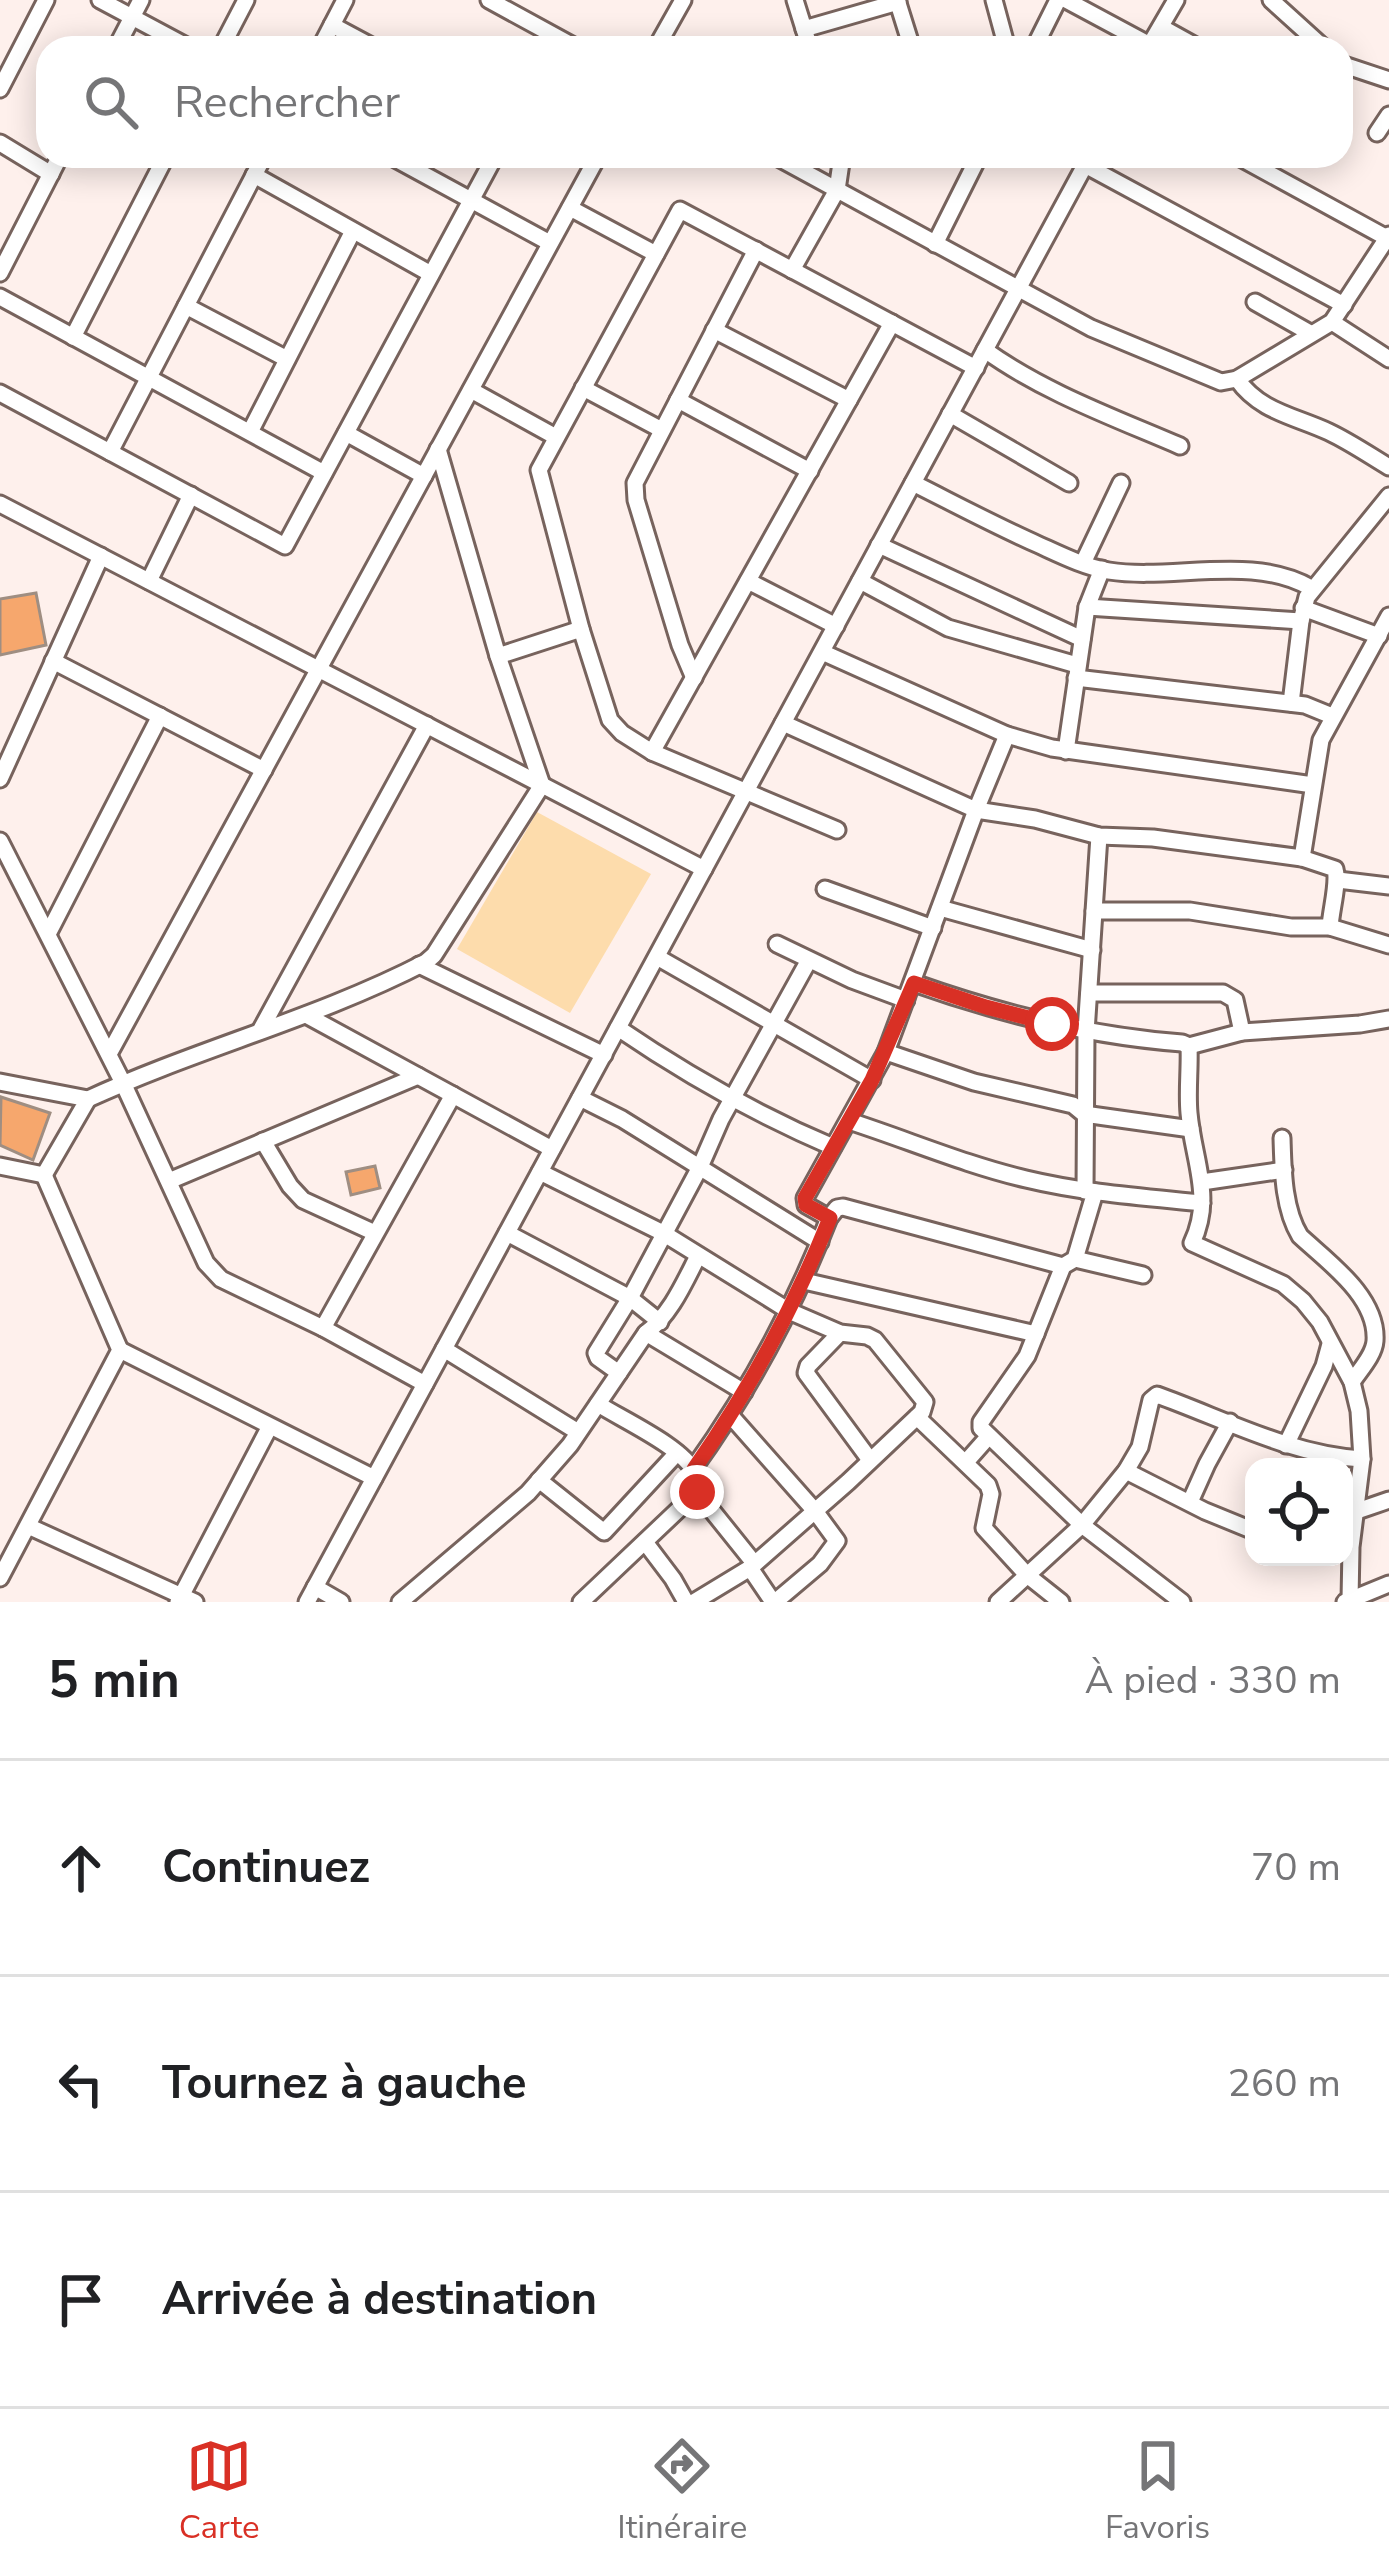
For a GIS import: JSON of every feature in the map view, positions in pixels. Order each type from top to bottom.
[{"type":"street","points":[[0,88],[46,0]]},
{"type":"street","points":[[100,0],[168,36]]},
{"type":"street","points":[[122,36],[141,0]]},
{"type":"street","points":[[227,36],[246,0]]},
{"type":"street","points":[[326,36],[345,0]]},
{"type":"street","points":[[489,0],[555,36]]},
{"type":"street","points":[[662,36],[682,0]]},
{"type":"street","points":[[795,0],[806,36]]},
{"type":"street","points":[[994,0],[1004,36]]},
{"type":"street","points":[[1041,36],[1062,0],[1129,36]]},
{"type":"street","points":[[1155,36],[1176,0]]},
{"type":"street","points":[[1270,0],[1310,36]]},
{"type":"street","points":[[804,29],[897,1],[908,36]]},
{"type":"street","points":[[332,25],[353,36]]},
{"type":"street","points":[[1160,26],[1178,36]]},
{"type":"street","points":[[1353,68],[1389,80]]},
{"type":"street","points":[[1377,134],[1389,115]]},
{"type":"street","points":[[0,143],[36,165]]},
{"type":"street","points":[[41,168],[51,174]]},
{"type":"street","points":[[0,273],[54,168]]},
{"type":"street","points":[[73,337],[160,168]]},
{"type":"street","points":[[110,452],[258,168]]},
{"type":"street","points":[[412,168],[550,243]]},
{"type":"street","points":[[0,393],[285,546],[488,168]]},
{"type":"street","points":[[109,1054],[592,168]]},
{"type":"street","points":[[797,168],[1018,290],[1221,382],[1237,379],[1332,322],[1387,240],[1258,168]]},
{"type":"street","points":[[792,270],[837,190],[840,168]]},
{"type":"street","points":[[934,244],[973,168]]},
{"type":"street","points":[[341,1602],[311,1594],[1084,168]]},
{"type":"street","points":[[1100,168],[1344,305]]},
{"type":"street","points":[[254,176],[431,274]]},
{"type":"street","points":[[570,208],[656,254]]},
{"type":"street","points":[[837,830],[652,752],[610,720],[538,470],[680,210],[976,368]]},
{"type":"street","points":[[250,432],[353,231]]},
{"type":"street","points":[[694,678],[636,500],[635,483],[756,250]]},
{"type":"street","points":[[0,297],[324,473]]},
{"type":"street","points":[[1256,302],[1310,333]]},
{"type":"street","points":[[186,306],[287,359]]},
{"type":"street","points":[[1332,322],[1389,359]]},
{"type":"street","points":[[652,752],[892,323]]},
{"type":"street","points":[[714,330],[849,400]]},
{"type":"street","points":[[985,350],[1079,401],[1180,446]]},
{"type":"street","points":[[1237,379],[1262,405],[1331,433],[1389,466]]},
{"type":"street","points":[[583,388],[662,430]]},
{"type":"street","points":[[471,390],[556,437]]},
{"type":"street","points":[[678,400],[810,471]]},
{"type":"street","points":[[950,414],[1069,483]]},
{"type":"street","points":[[346,433],[424,476]]},
{"type":"street","points":[[438,449],[498,656],[542,785]]},
{"type":"street","points":[[913,483],[1014,534],[1102,569],[1234,571],[1278,576],[1311,588]]},
{"type":"street","points":[[1083,562],[1121,483]]},
{"type":"street","points":[[149,581],[191,496]]},
{"type":"street","points":[[1291,703],[1302,615],[1311,588],[1382,519],[1389,496]]},
{"type":"street","points":[[0,504],[704,869]]},
{"type":"street","points":[[879,545],[1082,639]]},
{"type":"street","points":[[0,779],[100,556]]},
{"type":"street","points":[[1066,751],[1087,608],[1102,569]]},
{"type":"street","points":[[748,580],[836,626]]},
{"type":"street","points":[[860,581],[948,628],[1077,671],[1291,703],[1332,716]]},
{"type":"street","points":[[1087,608],[1302,615],[1379,636]]},
{"type":"street","points":[[1302,858],[1322,740],[1389,616]]},
{"type":"street","points":[[498,656],[581,629]]},
{"type":"street","points":[[822,652],[1007,735],[1066,751],[1312,785]]},
{"type":"street","points":[[53,661],[264,770]]},
{"type":"street","points":[[49,932],[160,716]]},
{"type":"street","points":[[783,723],[976,810],[1099,836],[1153,838],[1302,858],[1335,869],[1338,880],[1330,927]]},
{"type":"street","points":[[260,1031],[427,725]]},
{"type":"street","points":[[830,1218],[805,1200],[886,1052],[1007,735]]},
{"type":"street","points":[[44,1175],[88,1099],[306,1015],[434,955],[542,785]]},
{"type":"street","points":[[1099,836],[1086,1032],[1084,1114],[1090,1191],[1069,1263],[1022,1364],[981,1428],[1082,1525],[1182,1602]]},
{"type":"street","points":[[0,841],[49,932],[213,1272],[425,1384]]},
{"type":"street","points":[[1338,880],[1389,886]]},
{"type":"street","points":[[825,889],[933,928]]},
{"type":"street","points":[[940,908],[1092,950]]},
{"type":"street","points":[[1094,911],[1190,911],[1278,926],[1330,927],[1389,945]]},
{"type":"street","points":[[777,944],[906,1000]]},
{"type":"street","points":[[656,957],[872,1080]]},
{"type":"street","points":[[619,1372],[596,1353],[630,1298],[809,959]]},
{"type":"street","points":[[419,965],[604,1054]]},
{"type":"street","points":[[914,983],[1086,1032],[1190,1046],[1242,1032],[1389,1019]]},
{"type":"street","points":[[1089,993],[1223,993],[1235,1000],[1242,1032]]},
{"type":"street","points":[[306,1015],[552,1149]]},
{"type":"street","points":[[618,1028],[783,1125],[833,1147]]},
{"type":"street","points":[[1190,1046],[1191,1129],[1202,1182],[1200,1226],[1192,1243],[1283,1284],[1314,1315],[1352,1382],[1359,1411],[1362,1459],[1353,1526]]},
{"type":"street","points":[[886,1052],[974,1082],[1073,1105],[1084,1114],[1191,1129]]},
{"type":"street","points":[[169,1180],[418,1076]]},
{"type":"street","points":[[0,1082],[88,1099]]},
{"type":"street","points":[[322,1328],[453,1095]]},
{"type":"street","points":[[580,1098],[820,1241]]},
{"type":"street","points":[[849,1121],[1008,1175],[1090,1191],[1202,1203]]},
{"type":"street","points":[[1282,1138],[1294,1226],[1358,1292],[1370,1316],[1376,1339],[1352,1382]]},
{"type":"street","points":[[263,1141],[303,1200],[375,1233]]},
{"type":"street","points":[[0,1166],[44,1175]]},
{"type":"street","points":[[1202,1182],[1283,1169]]},
{"type":"street","points":[[540,1172],[663,1233],[789,1311],[840,1333],[867,1336],[884,1349],[923,1397],[925,1406],[916,1417],[815,1511],[752,1566],[690,1602],[645,1542]]},
{"type":"street","points":[[44,1175],[120,1350],[374,1478]]},
{"type":"street","points":[[694,1469],[731,1416],[789,1311],[836,1208],[1069,1263],[1143,1275]]},
{"type":"street","points":[[507,1234],[630,1298],[653,1328],[744,1392]]},
{"type":"street","points":[[400,1602],[528,1493],[571,1445],[698,1256]]},
{"type":"street","points":[[804,1282],[1036,1334]]},
{"type":"street","points":[[840,1333],[806,1373],[870,1460]]},
{"type":"street","points":[[1286,1445],[1330,1344]]},
{"type":"street","points":[[444,1349],[578,1432]]},
{"type":"street","points":[[0,1578],[120,1350]]},
{"type":"street","points":[[998,1602],[1082,1525],[1126,1471],[1140,1447],[1150,1400],[1157,1395],[1286,1445],[1362,1459]]},
{"type":"street","points":[[598,1405],[677,1453],[694,1469],[697,1492],[774,1602],[820,1564],[838,1541],[731,1416]]},
{"type":"street","points":[[916,1417],[988,1485],[991,1494],[984,1528],[1061,1602]]},
{"type":"street","points":[[1190,1502],[1230,1422]]},
{"type":"street","points":[[28,1526],[185,1600],[269,1427]]},
{"type":"street","points":[[965,1462],[989,1436]]},
{"type":"street","points":[[539,1480],[604,1532],[677,1453]]},
{"type":"street","points":[[1126,1471],[1245,1527]]},
{"type":"street","points":[[581,1602],[597,1595],[697,1492]]},
{"type":"street","points":[[1358,1510],[1389,1500]]},
{"type":"street","points":[[1347,1566],[1347,1601],[1389,1584]]},
{"type":"shaded area","points":[[537,812],[651,874],[570,1013],[457,949]]},
{"type":"building","points":[[36,593],[46,645],[0,655],[0,599]]},
{"type":"building","points":[[1,1097],[50,1113],[33,1160],[0,1145]]},
{"type":"building","points":[[375,1166],[380,1188],[351,1195],[346,1172]]},
{"type":"route","points":[[697,1492],[694,1469],[731,1416],[804,1282],[830,1218],[806,1205],[805,1198],[872,1080],[914,983],[1052,1024]]}]
